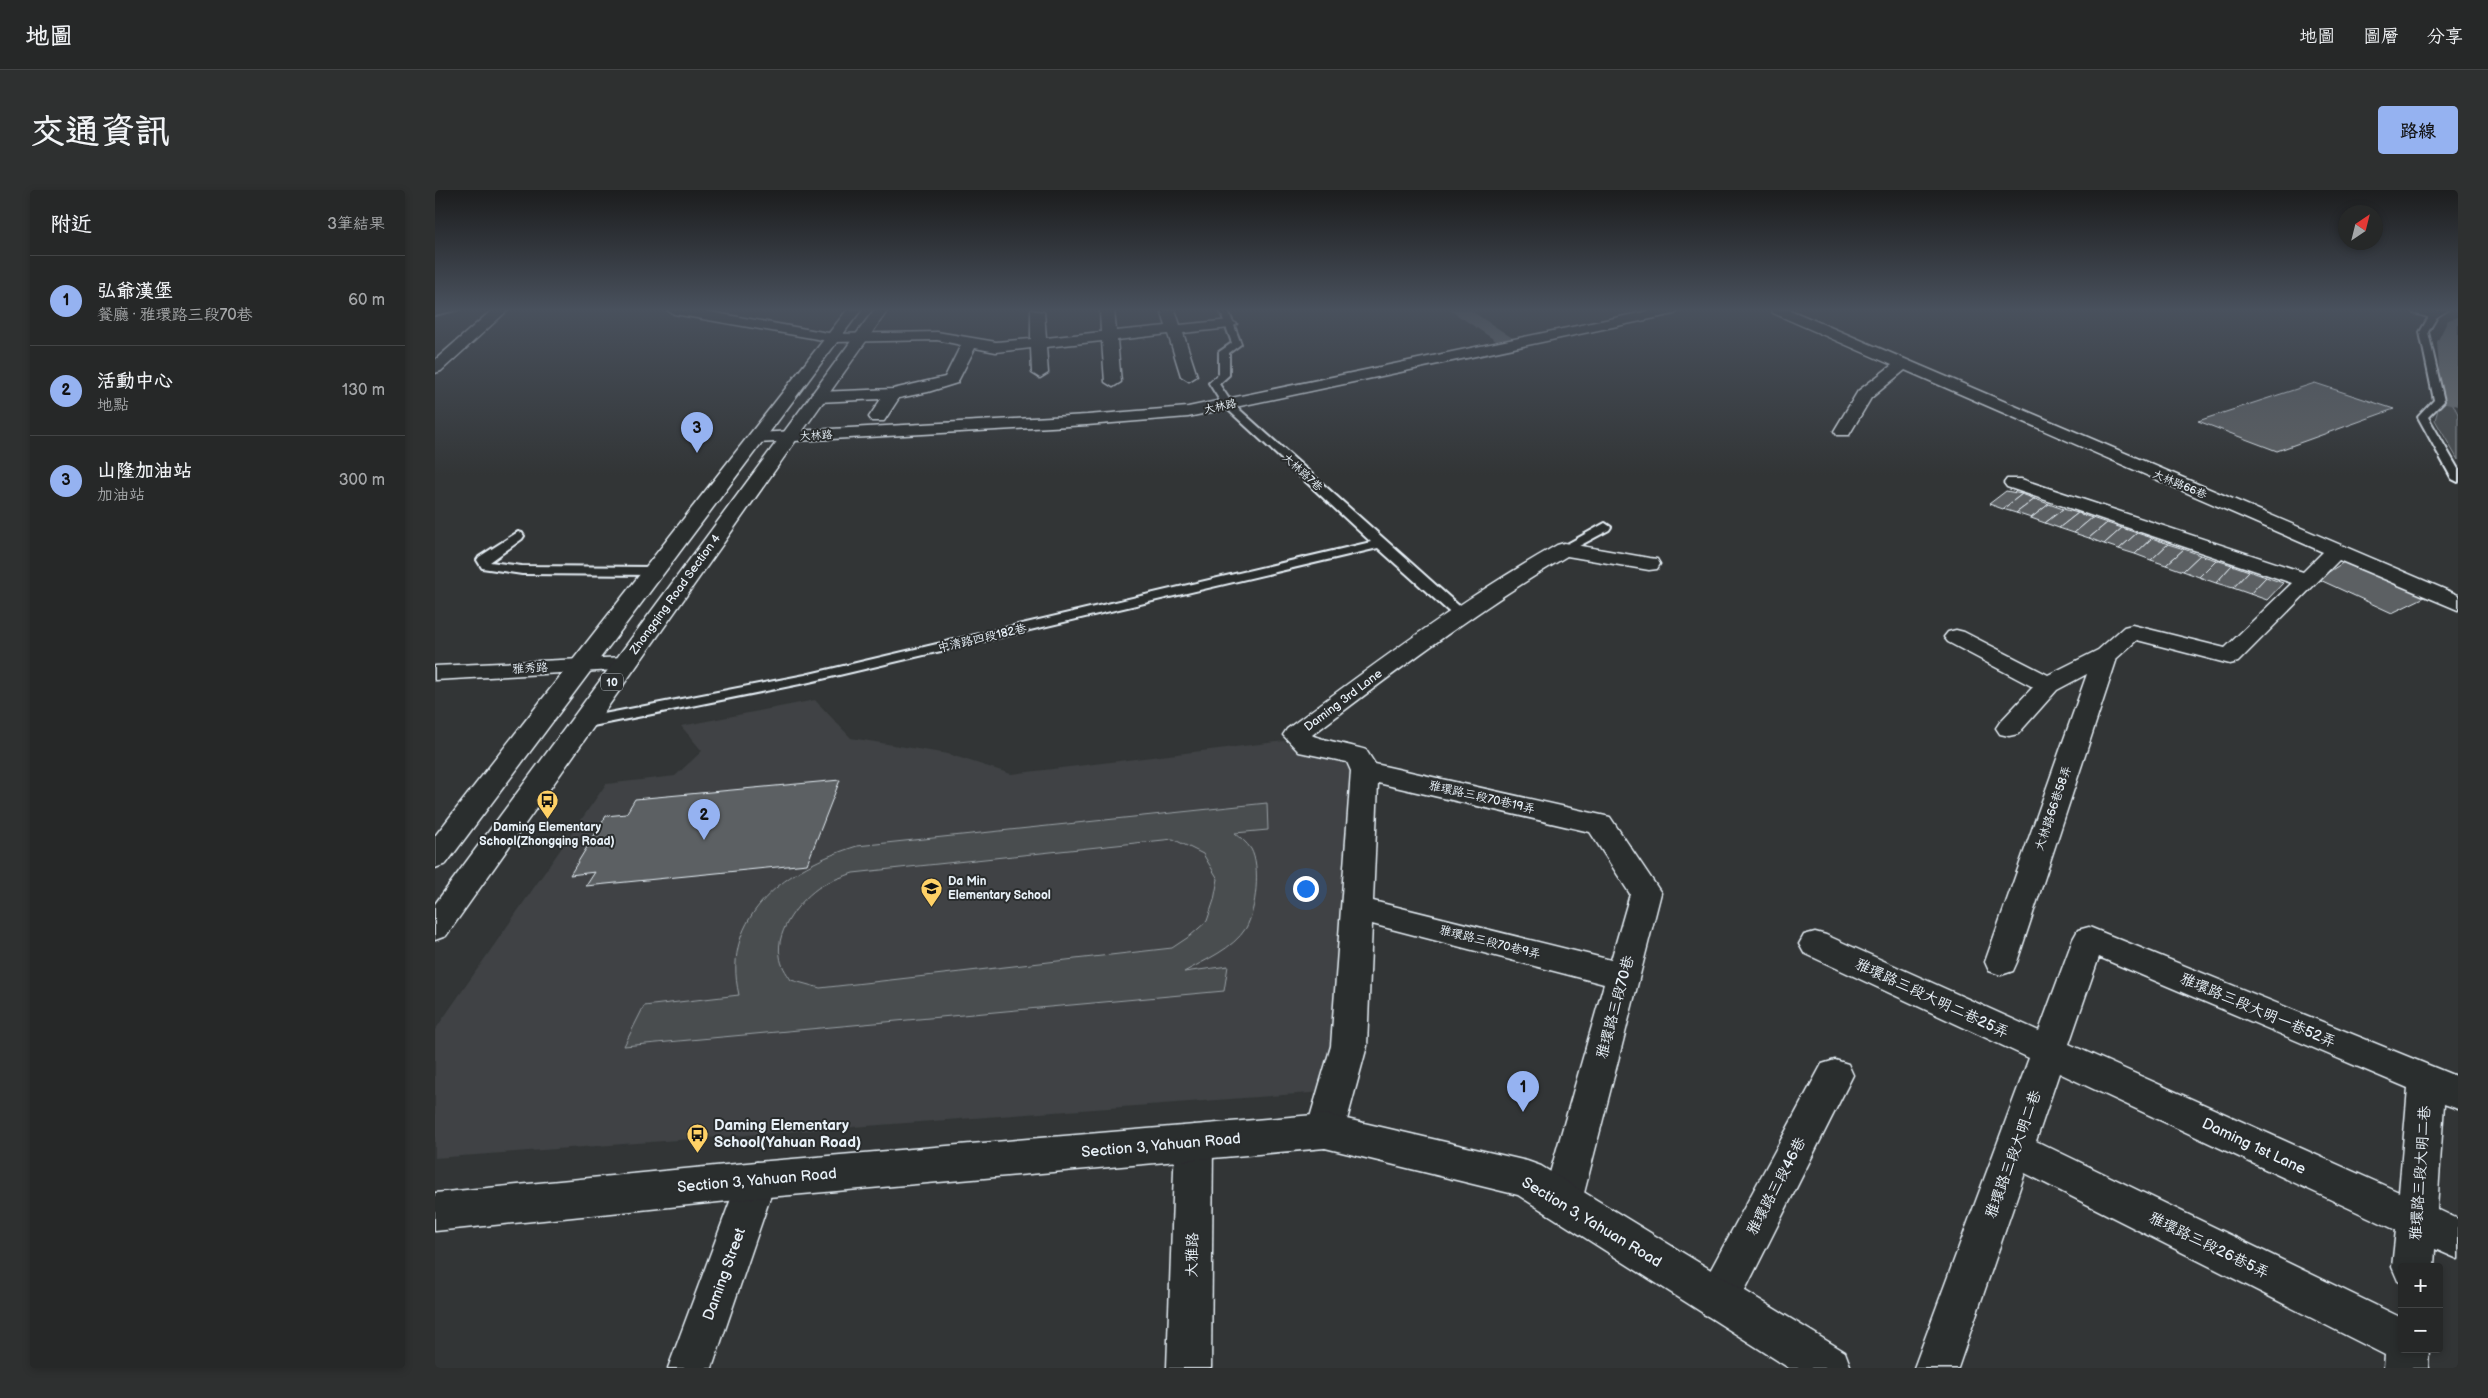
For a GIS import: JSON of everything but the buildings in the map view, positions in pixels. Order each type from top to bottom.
[{"type":"street","points":[[435,857],[813,365]]},
{"type":"street","name":"Zhongqing Road Section 4","points":[[435,928],[841,365]]},
{"type":"street","points":[[818,397],[893,394],[922,389],[951,380],[959,365]]},
{"type":"street","points":[[1040,365],[1040,373]]},
{"type":"street","points":[[1112,365],[1113,382]]},
{"type":"street","points":[[1186,365],[1189,376]]},
{"type":"street","name":"大林路","points":[[757,438],[1087,420],[1188,412],[1413,365]]},
{"type":"street","points":[[1843,432],[1864,395],[1902,365]]},
{"type":"street","name":"大林路66巷","points":[[1905,365],[2458,603]]},
{"type":"street","points":[[878,417],[893,394]]},
{"type":"street","points":[[2014,483],[2306,580]]},
{"type":"street","points":[[1564,549],[1649,564]]},
{"type":"street","name":"Daming 3rd Lane","points":[[1365,771],[1357,756],[1335,749],[1308,746],[1296,736],[1377,674],[1463,616],[1508,582],[1564,549]]},
{"type":"street","name":"大林路66巷58弄","points":[[2009,728],[2048,685],[2106,655],[2132,632],[2230,657],[2335,550]]},
{"type":"street","points":[[1956,637],[2048,685]]},
{"type":"street","name":"大林路66巷58弄","points":[[2001,962],[2106,655]]},
{"type":"street","name":"雅秀路","points":[[435,673],[625,664]]},
{"type":"street","points":[[1325,1131],[1349,1046],[1365,771]]},
{"type":"street","name":"雅環路三段70巷19弄","points":[[1365,771],[1600,824]]},
{"type":"street","name":"雅環路三段70巷","points":[[1562,1201],[1646,893],[1600,824]]},
{"type":"street","name":"雅環路三段70巷9弄","points":[[1356,908],[1623,976]]},
{"type":"street","name":"雅環路三段大明二巷","points":[[1936,1368],[2089,940]]},
{"type":"street","name":"雅環路三段大明一巷52弄","points":[[2089,940],[2442,1087]]},
{"type":"street","name":"雅環路三段大明二巷25弄","points":[[1815,944],[2050,1052]]},
{"type":"street","name":"Daming 1st Lane","points":[[2050,1052],[2458,1239]]},
{"type":"street","name":"雅環路三段46巷","points":[[1718,1298],[1835,1075]]},
{"type":"street","name":"雅環路三段大明二巷","points":[[2413,1263],[2417,1220],[2442,1087]]},
{"type":"street","name":"Section 3, Yahuan Road","points":[[435,1212],[757,1180],[1325,1131],[1527,1179],[1829,1368]]},
{"type":"street","name":"大雅路","points":[[1189,1368],[1194,1142]]},
{"type":"street","name":"雅環路三段26巷5弄","points":[[2015,1149],[2398,1338]]},
{"type":"street","name":"Daming Street","points":[[690,1368],[757,1180]]},
{"type":"street","points":[[2406,1368],[2407,1353]]},
{"type":"lane","name":"大林路7巷","points":[[1224,365],[1224,374],[1214,384],[1227,404],[1380,544],[1463,616]]},
{"type":"lane","points":[[2431,365],[2439,401],[2423,417],[2458,478]]},
{"type":"lane","points":[[1564,549],[1605,527]]},
{"type":"lane","points":[[518,536],[483,560],[486,565],[522,570],[656,570]]},
{"type":"lane","name":"中清路四段182巷","points":[[583,723],[805,679],[1380,544]]},
{"type":"shaded area","points":[[2441,399],[2451,400],[2458,414],[2458,460],[2435,420]]},
{"type":"shaded area","name":"Da Min Elementary School","points":[[815,700],[851,738],[948,754],[1011,774],[1284,741],[1302,753],[1331,757],[1353,767],[1335,1056],[1324,1092],[435,1158],[435,1030],[606,784],[675,776],[702,751],[681,726]]},
{"type":"shaded area","points":[[1267,803],[1268,830],[1235,833],[1251,849],[1256,866],[1255,900],[1246,928],[1226,948],[1184,972],[1228,966],[1224,991],[624,1046],[644,1006],[739,995],[736,966],[740,941],[750,918],[765,898],[784,881],[807,867],[831,855],[857,846]],"holes":[[[1173,839],[1203,854],[1218,879],[1214,900],[1207,921],[1172,948],[820,988],[791,980],[781,960],[781,936],[798,907],[821,886],[853,873]]]},
{"type":"waterway","points":[[2455,365],[2458,396]]},
{"type":"place","name":"山隆加油站","points":[[697,453]]},
{"type":"place","name":"Daming Elementary School(Zhongqing Road)","points":[[547,819]]},
{"type":"place","name":"活動中心","points":[[704,840]]},
{"type":"place","name":"Da Min Elementary School","points":[[932,907]]},
{"type":"place","name":"弘爺漢堡","points":[[1523,1112]]},
{"type":"place","name":"Daming Elementary School(Yahuan Road)","points":[[698,1153]]}]
